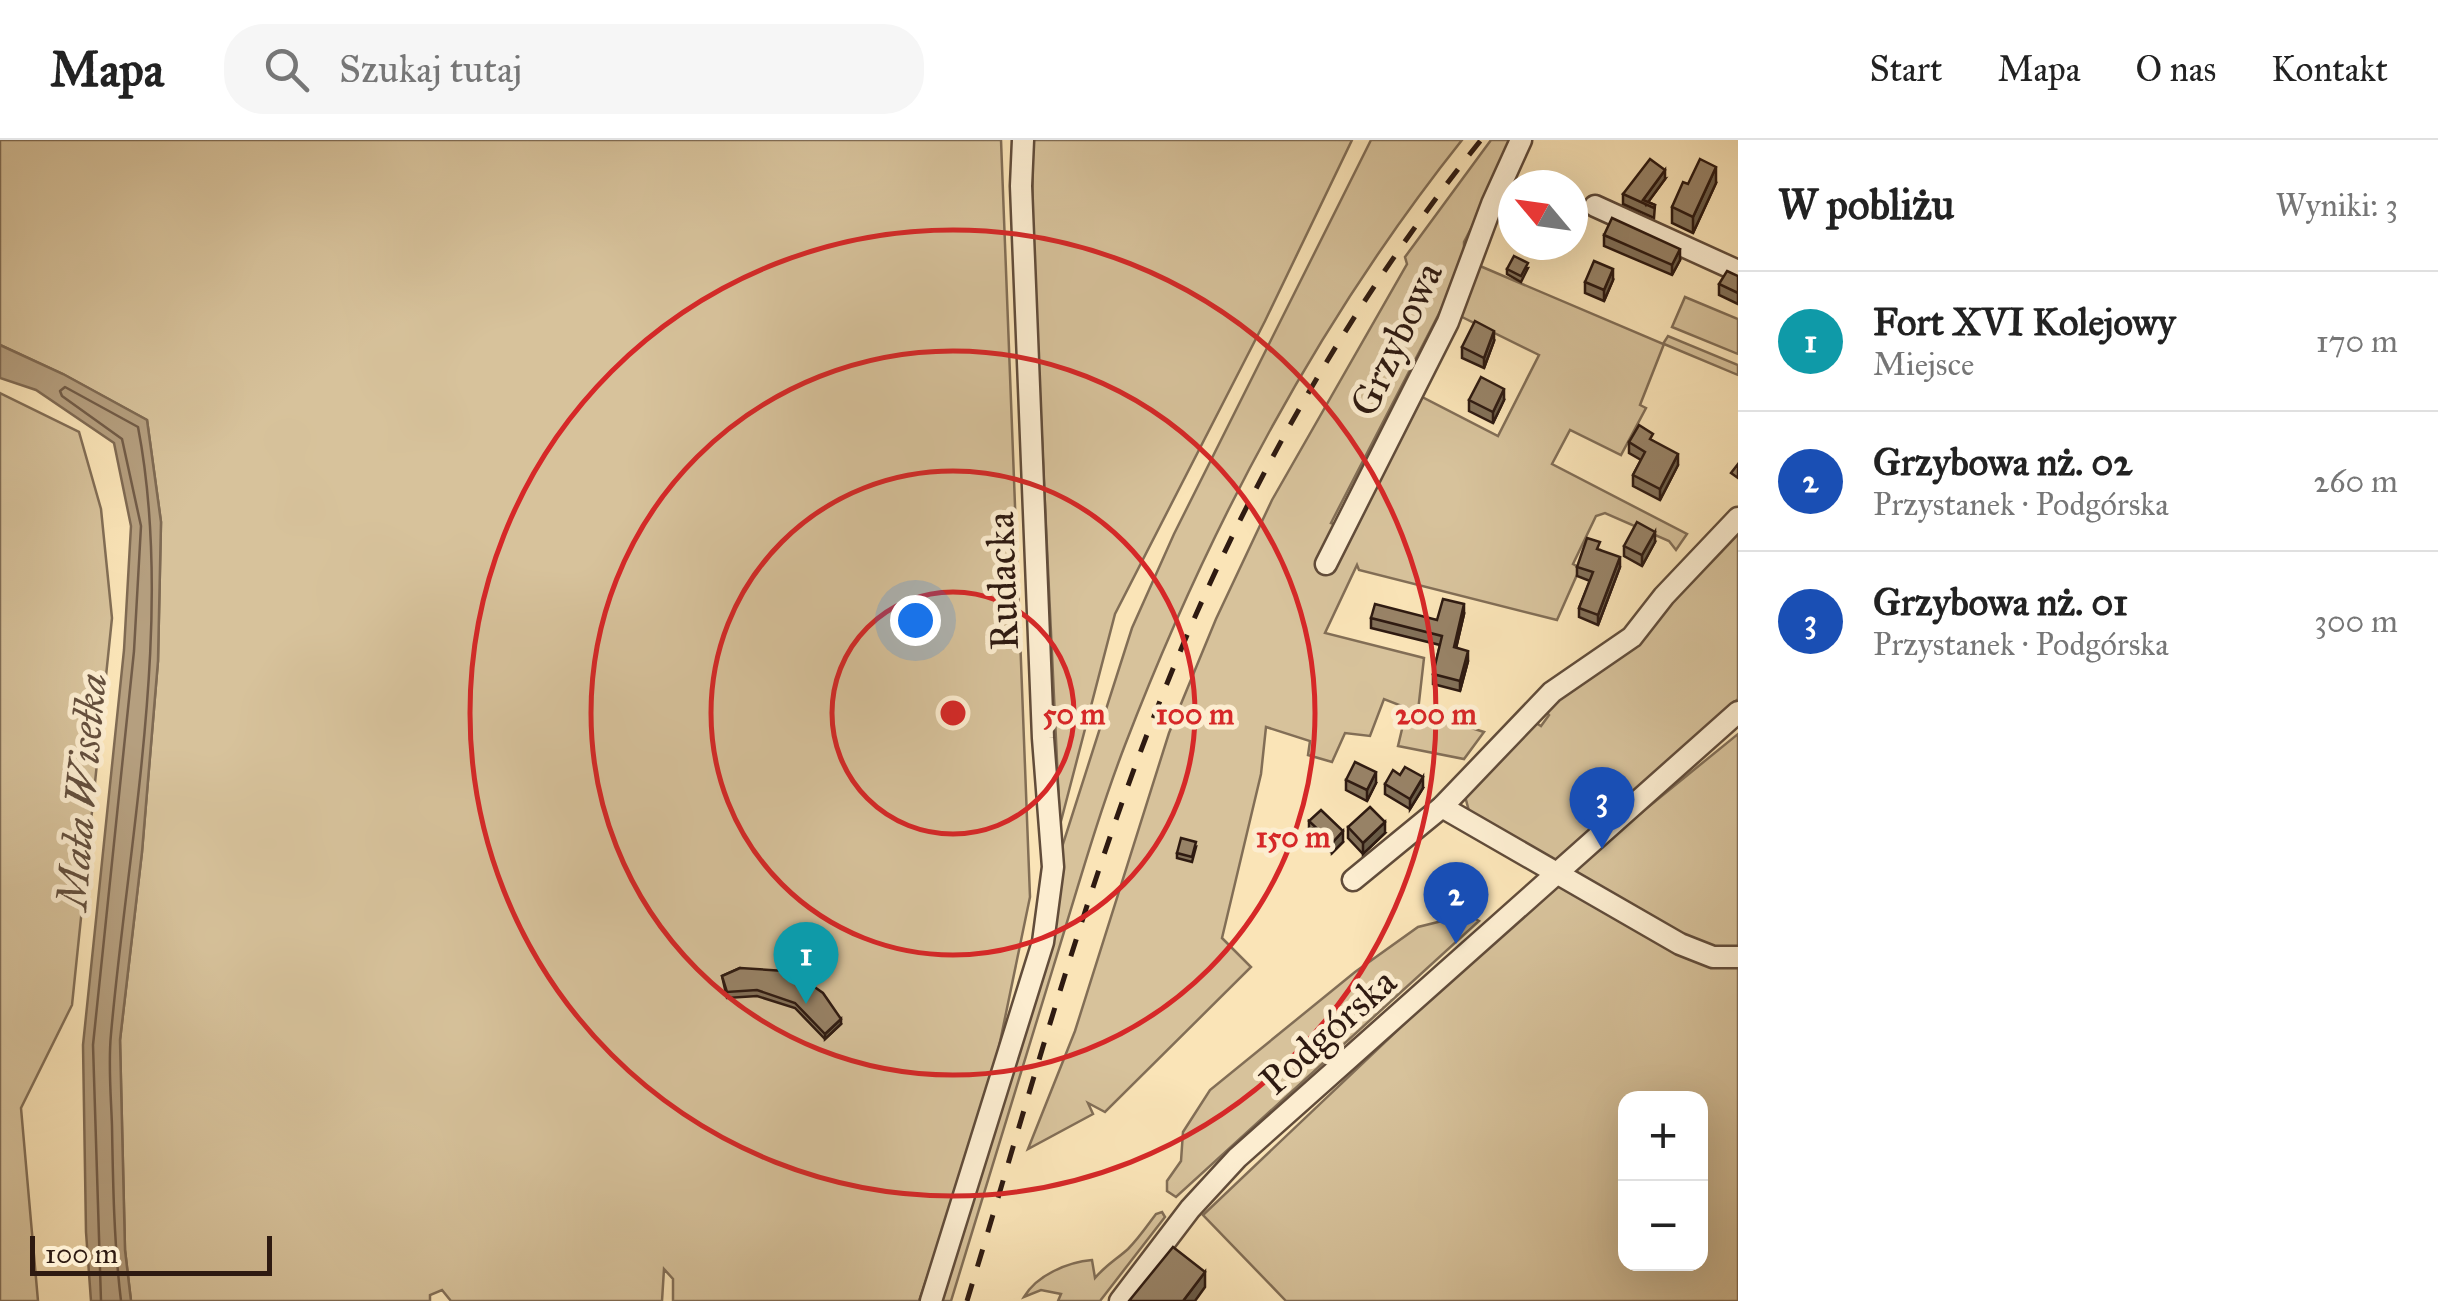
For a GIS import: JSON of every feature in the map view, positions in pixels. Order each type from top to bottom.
[{"type":"street","name":"Rudacka","points":[[931,1301],[1043,942],[1053,867],[1042,718],[1021,186],[1023,140]]},
{"type":"street","name":"Grzybowa","points":[[1326,564],[1448,322],[1492,204],[1521,140]]},
{"type":"street","points":[[1595,206],[1738,270]]},
{"type":"street","points":[[1353,880],[1442,808],[1552,692],[1632,637],[1664,596],[1738,518]]},
{"type":"street","name":"Podgórska","points":[[1120,1301],[1190,1208],[1237,1158],[1738,712]]},
{"type":"street","points":[[1442,808],[1680,944],[1713,957],[1738,957]]},
{"type":"shaded area","points":[[0,140],[1001,140],[1030,897],[988,1100],[919,1301],[673,1301],[673,1279],[664,1269],[662,1301],[451,1301],[442,1290],[430,1295],[430,1301],[131,1301],[125,1250],[120,1040],[142,852],[158,661],[161,522],[147,420],[0,345]]},
{"type":"shaded area","points":[[1033,140],[1352,140],[1265,321],[1115,614],[1060,825],[1032,227]]},
{"type":"shaded area","points":[[1371,140],[1462,140],[1360,281],[1314,354],[1230,506],[1192,585],[1115,773],[951,1301],[941,1301],[1050,948],[1062,847],[1132,628],[1174,534]]},
{"type":"shaded area","points":[[1491,140],[1517,140],[1498,170],[1464,242],[1464,265],[1331,523],[1349,530],[1420,396],[1498,436],[1539,355],[1458,315],[1480,266],[1663,344],[1668,336],[1738,365],[1738,375],[1664,344],[1640,405],[1646,408],[1621,455],[1570,430],[1552,464],[1687,534],[1676,550],[1669,541],[1605,513],[1596,516],[1573,564],[1580,568],[1557,620],[1359,570],[1357,565],[1325,633],[1424,658],[1418,711],[1484,732],[1464,759],[1398,746],[1407,708],[1384,699],[1370,736],[1345,733],[1332,762],[1308,755],[1310,741],[1266,727],[1261,774],[1222,938],[1251,967],[1105,1112],[1088,1103],[1093,1114],[1028,1149],[1075,1031],[1169,733],[1216,619],[1272,500],[1407,264],[1405,257]]},
{"type":"shaded area","points":[[1685,297],[1738,319],[1738,354],[1672,327]]},
{"type":"shaded area","points":[[0,393],[79,432],[101,509],[112,618],[72,1005],[21,1108],[38,1301],[0,1301]]},
{"type":"shaded area","points":[[1738,527],[1738,699],[1561,859],[1546,860],[1470,815],[1465,796],[1533,721],[1541,726],[1549,715],[1543,708],[1647,636],[1659,611]]},
{"type":"shaded area","points":[[1738,734],[1738,1301],[1286,1301],[1203,1215],[1540,895]]},
{"type":"shaded area","points":[[1472,917],[1479,921],[1176,1197],[1167,1191],[1167,1181],[1181,1161],[1183,1132],[1210,1090],[1355,972],[1418,927]]},
{"type":"shaded area","points":[[1162,1212],[1165,1217],[1100,1301],[1058,1301],[1061,1294],[1041,1290],[1024,1297],[1045,1276],[1073,1264],[1092,1260],[1095,1278]]},
{"type":"water","points":[[0,345],[147,420],[161,522],[158,661],[142,852],[120,1040],[125,1250],[131,1301],[91,1301],[83,1045],[124,650],[131,526],[114,443],[36,390],[0,378]]},
{"type":"building","points":[[1650,159],[1665,170],[1643,200],[1655,205],[1654,208],[1623,194]]},
{"type":"building","points":[[1700,159],[1716,167],[1693,217],[1672,207],[1683,182],[1688,184]]},
{"type":"building","points":[[1612,218],[1680,249],[1672,265],[1604,235]]},
{"type":"building","points":[[1512,260],[1528,263],[1521,276],[1507,269]]},
{"type":"building","points":[[1594,261],[1613,269],[1604,290],[1585,282]]},
{"type":"building","points":[[1727,271],[1738,276],[1738,293],[1719,284]]},
{"type":"building","points":[[1475,321],[1494,331],[1484,358],[1462,347]]},
{"type":"building","points":[[1481,377],[1504,389],[1493,412],[1469,400]]},
{"type":"building","points":[[1639,425],[1653,434],[1650,439],[1678,454],[1660,489],[1633,475],[1645,452],[1629,442]]},
{"type":"building","points":[[1637,522],[1655,532],[1642,555],[1624,546]]},
{"type":"building","points":[[1587,538],[1600,542],[1597,549],[1620,557],[1598,615],[1579,608],[1593,572],[1577,567]]},
{"type":"building","points":[[1443,599],[1464,604],[1454,647],[1468,651],[1460,681],[1433,674],[1442,636],[1371,618],[1375,604],[1437,620]]},
{"type":"building","points":[[1355,762],[1376,772],[1367,790],[1346,780]]},
{"type":"building","points":[[1405,767],[1423,777],[1410,799],[1385,784],[1393,770],[1400,775]]},
{"type":"building","points":[[1370,807],[1385,822],[1363,843],[1348,827]]},
{"type":"building","points":[[1321,810],[1343,831],[1332,843],[1309,821]]},
{"type":"building","points":[[1181,838],[1196,842],[1192,857],[1177,853]]},
{"type":"building","points":[[740,968],[785,971],[803,979],[823,993],[841,1019],[825,1034],[795,1003],[757,990],[727,992],[722,976]]},
{"type":"building","points":[[1173,1247],[1205,1272],[1183,1301],[1129,1301]]},
{"type":"railway","points":[[967,1301],[1097,875],[1191,626],[1251,498],[1320,373],[1396,254],[1481,140]]},
{"type":"place","name":"Grzybowa nż. 01","points":[[1602,849]]},
{"type":"place","name":"Grzybowa nż. 02","points":[[1456,944]]},
{"type":"place","name":"Fort XVI Kolejowy","points":[[806,1004]]},
{"type":"water label","name":"Mała Wisełka","points":[[82,791]]}]
